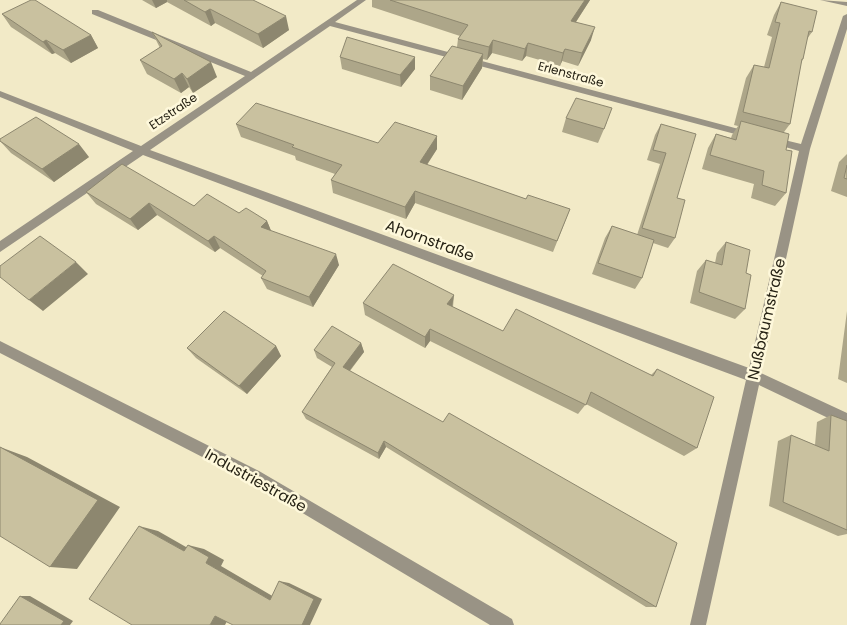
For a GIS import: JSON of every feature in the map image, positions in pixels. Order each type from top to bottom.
[{"type":"street","name":"Etzstraße","points":[[0,247],[362,0]]},
{"type":"street","points":[[824,0],[847,4]]},
{"type":"street","points":[[95,12],[251,75]]},
{"type":"street","name":"Nußbaumstraße","points":[[698,625],[805,149],[847,16]]},
{"type":"street","name":"Erlenstraße","points":[[330,23],[805,149]]},
{"type":"street","name":"Ahornstraße","points":[[0,94],[141,150],[753,376],[847,420]]},
{"type":"street","name":"Industriestraße","points":[[0,347],[254,476],[506,625]]},
{"type":"building","points":[[31,0],[35,0],[91,35],[63,50],[46,40],[43,42],[2,14]]},
{"type":"building","points":[[184,0],[253,0],[286,16],[258,34],[210,9],[205,12]]},
{"type":"building","points":[[390,0],[585,0],[571,21],[595,27],[582,53],[565,49],[563,53],[528,43],[525,49],[493,40],[489,47],[458,39],[468,25]]},
{"type":"building","points":[[781,2],[817,11],[812,32],[809,31],[802,59],[790,124],[743,112],[754,65],[769,68],[780,23],[775,22]]},
{"type":"building","points":[[152,32],[211,62],[187,79],[182,73],[174,79],[140,60],[162,46]]},
{"type":"building","points":[[347,37],[415,57],[400,75],[340,57]]},
{"type":"building","points":[[452,46],[483,54],[463,86],[430,76]]},
{"type":"building","points":[[576,98],[612,108],[604,129],[566,118]]},
{"type":"building","points":[[256,103],[378,143],[395,122],[437,136],[420,162],[526,199],[528,195],[570,209],[557,241],[415,191],[405,207],[331,180],[342,165],[236,124]]},
{"type":"building","points":[[36,117],[79,144],[42,169],[0,141],[0,139]]},
{"type":"building","points":[[741,121],[789,134],[786,150],[792,151],[786,193],[762,185],[764,171],[710,155],[716,134],[736,140]]},
{"type":"building","points":[[661,124],[696,134],[677,198],[685,200],[675,238],[642,228],[666,153],[653,150]]},
{"type":"building","points":[[122,164],[194,206],[207,194],[239,213],[246,208],[267,221],[261,227],[336,254],[309,297],[261,278],[266,271],[214,236],[208,241],[149,203],[130,219],[86,192]]},
{"type":"building","points":[[847,165],[847,179],[844,178]]},
{"type":"building","points":[[612,226],[654,240],[642,278],[598,263]]},
{"type":"building","points":[[40,236],[76,262],[29,300],[0,277],[0,266]]},
{"type":"building","points":[[726,242],[750,250],[746,273],[751,275],[745,309],[699,292],[706,260],[722,265]]},
{"type":"building","points":[[393,264],[454,295],[447,304],[503,331],[516,309],[653,376],[657,369],[714,397],[697,448],[591,392],[586,405],[430,329],[425,337],[363,303]]},
{"type":"building","points":[[224,311],[276,346],[239,386],[187,348]]},
{"type":"building","points":[[332,326],[361,343],[343,367],[443,422],[449,413],[677,543],[656,607],[384,441],[378,453],[302,412],[335,363],[314,350]]},
{"type":"building","points":[[831,415],[847,421],[847,530],[783,502],[791,435],[829,451]]},
{"type":"building","points":[[0,447],[98,500],[50,567],[0,536]]},
{"type":"building","points":[[139,526],[184,551],[188,545],[209,557],[206,563],[270,600],[279,581],[314,599],[302,625],[233,625],[215,616],[210,625],[132,625],[89,599]]},
{"type":"building","points":[[20,596],[64,621],[61,625],[0,625]]}]
